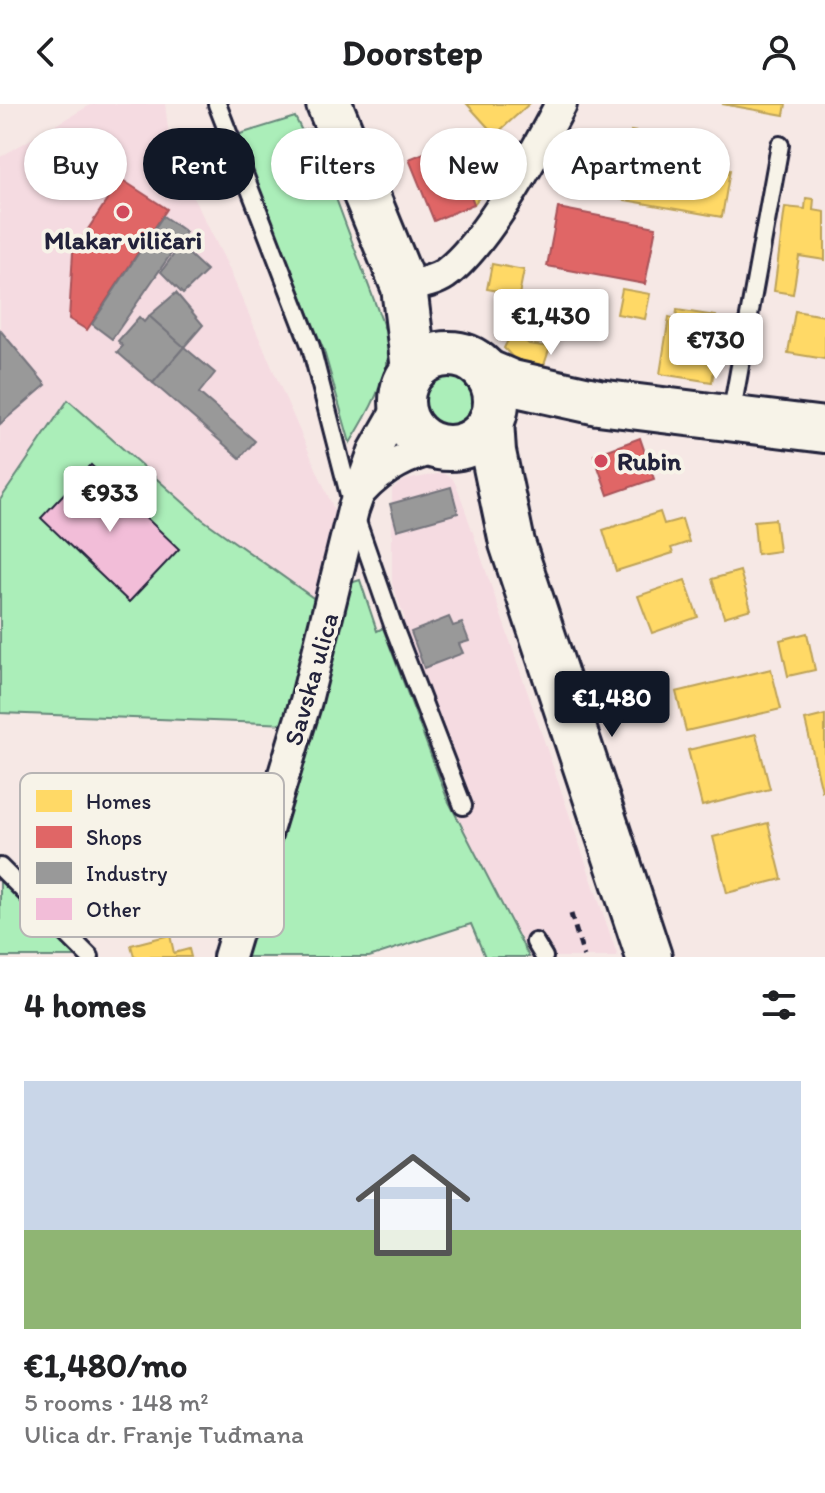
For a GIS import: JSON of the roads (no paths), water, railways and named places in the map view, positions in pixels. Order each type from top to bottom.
[{"type":"main road","points":[[329,104],[405,293],[413,432],[441,447],[461,466],[512,543]]},
{"type":"main road","points":[[405,293],[494,389],[496,406],[491,421],[480,436],[467,445],[441,447]]},
{"type":"main road","points":[[408,386],[440,355],[471,363],[512,383],[598,402],[825,430]]},
{"type":"main road","points":[[491,421],[598,402]]},
{"type":"main road","points":[[491,421],[493,452],[512,543],[649,957]]},
{"type":"street","points":[[405,293],[435,280],[461,260],[504,203],[561,104]]},
{"type":"street","name":"Savska ulica","points":[[284,774],[306,701],[356,502],[374,451],[408,386]]},
{"type":"street","points":[[356,502],[389,466],[414,454],[441,447]]},
{"type":"street","name":"Savska ulica","points":[[229,957],[235,937]]},
{"type":"lane","points":[[217,104],[311,347],[393,625],[463,806]]},
{"type":"lane","points":[[731,417],[780,145]]},
{"type":"lane","points":[[0,867],[20,887]]},
{"type":"lane","points":[[70,937],[90,957]]},
{"type":"lane","points":[[535,942],[544,957]]},
{"type":"place","name":"Mlakar viličari","points":[[123,212]]},
{"type":"place","name":"Rubin","points":[[601,461]]}]
